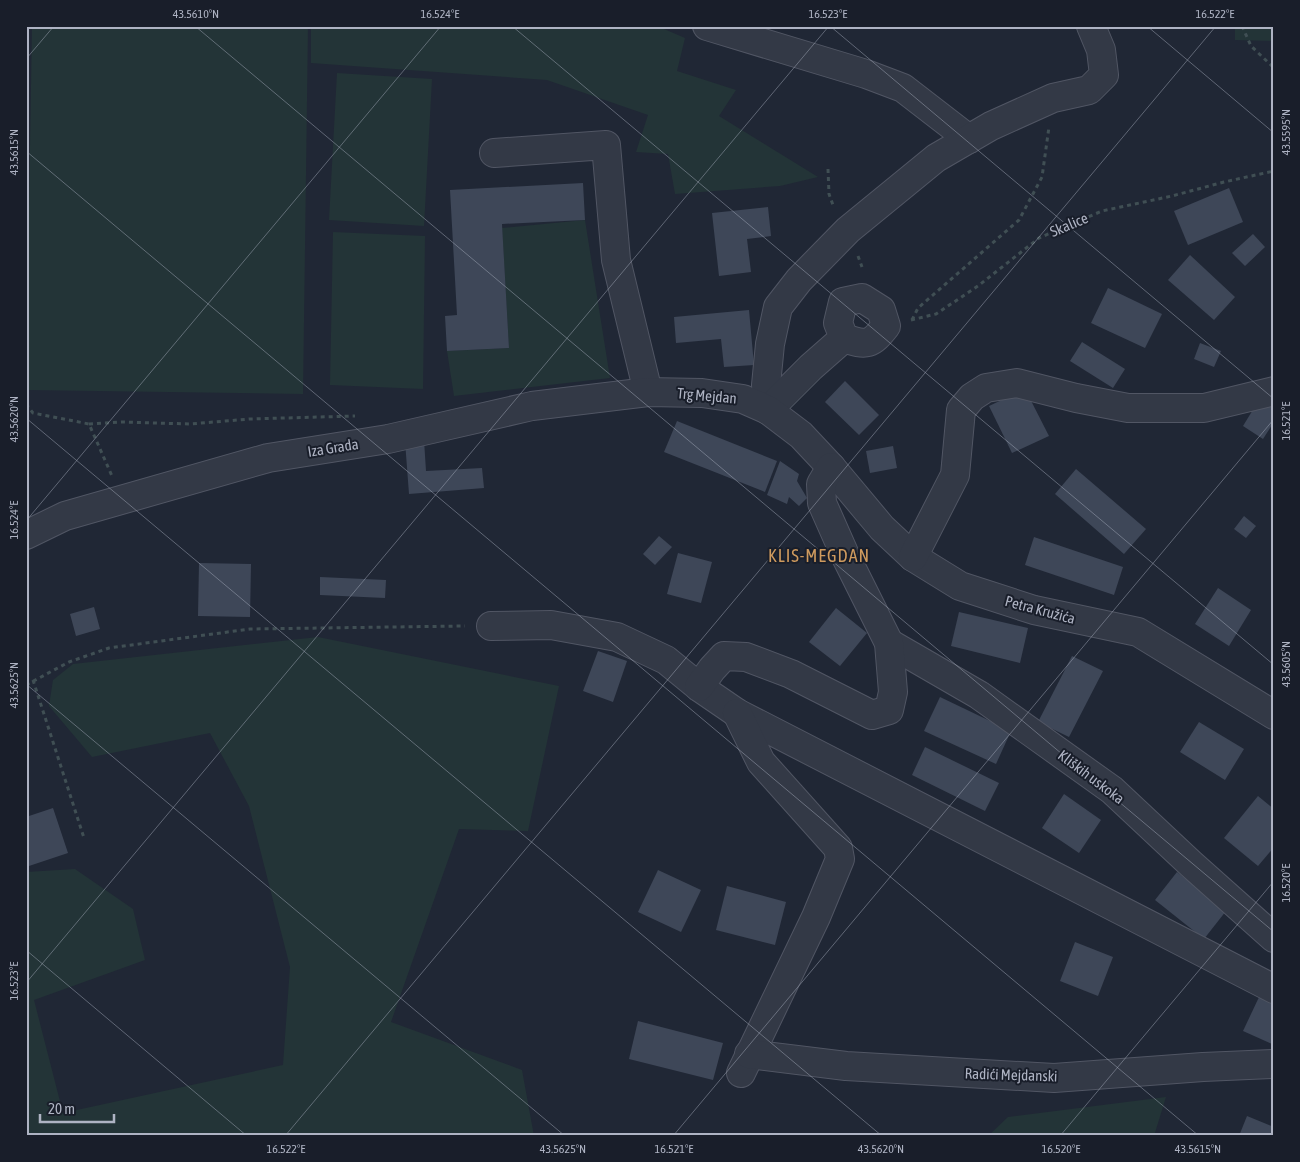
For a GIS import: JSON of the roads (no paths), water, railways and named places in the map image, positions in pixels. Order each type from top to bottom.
[{"type":"street","points":[[707,26],[866,74],[904,88],[968,139]]},
{"type":"street","points":[[768,410],[766,385],[770,344],[778,307],[799,280],[848,230],[936,158],[991,126],[1053,98],[1089,90],[1104,75],[1101,50],[1091,26]]},
{"type":"street","points":[[494,153],[606,145],[616,260],[648,392]]},
{"type":"street","points":[[862,298],[899,323],[876,339],[861,344],[844,338],[838,323],[843,302],[862,298]]},
{"type":"street","points":[[768,410],[811,367],[844,338]]},
{"type":"street","points":[[913,557],[955,475],[960,410],[972,397],[986,388],[1017,383],[1076,398],[1128,408],[1204,408],[1274,391]]},
{"type":"street","name":"Trg Mejdan","points":[[648,392],[702,392],[743,399],[768,410],[801,435],[831,467]]},
{"type":"street","name":"Iza Grada","points":[[26,534],[65,516],[268,458],[388,439],[532,406],[648,392]]},
{"type":"street","points":[[700,687],[712,669],[724,656],[746,657],[791,674],[872,715],[889,710],[893,692],[889,643],[845,555],[822,503],[821,484],[831,467]]},
{"type":"street","name":"Petra Kružića","points":[[831,467],[882,528],[913,557],[960,586],[1034,610],[1138,632],[1274,715]]},
{"type":"street","points":[[491,626],[551,625],[617,637],[666,660],[737,713],[1274,989]]},
{"type":"street","name":"Kliških uskoka","points":[[889,643],[979,695],[1112,790],[1274,938]]},
{"type":"street","name":"Radići Mejdanski","points":[[737,713],[761,762],[838,848],[840,859],[816,918],[745,1064],[846,1066],[1054,1078],[1203,1067],[1274,1064]]},
{"type":"district","name":"KLIS-MEGDAN","points":[[819,556]]}]
